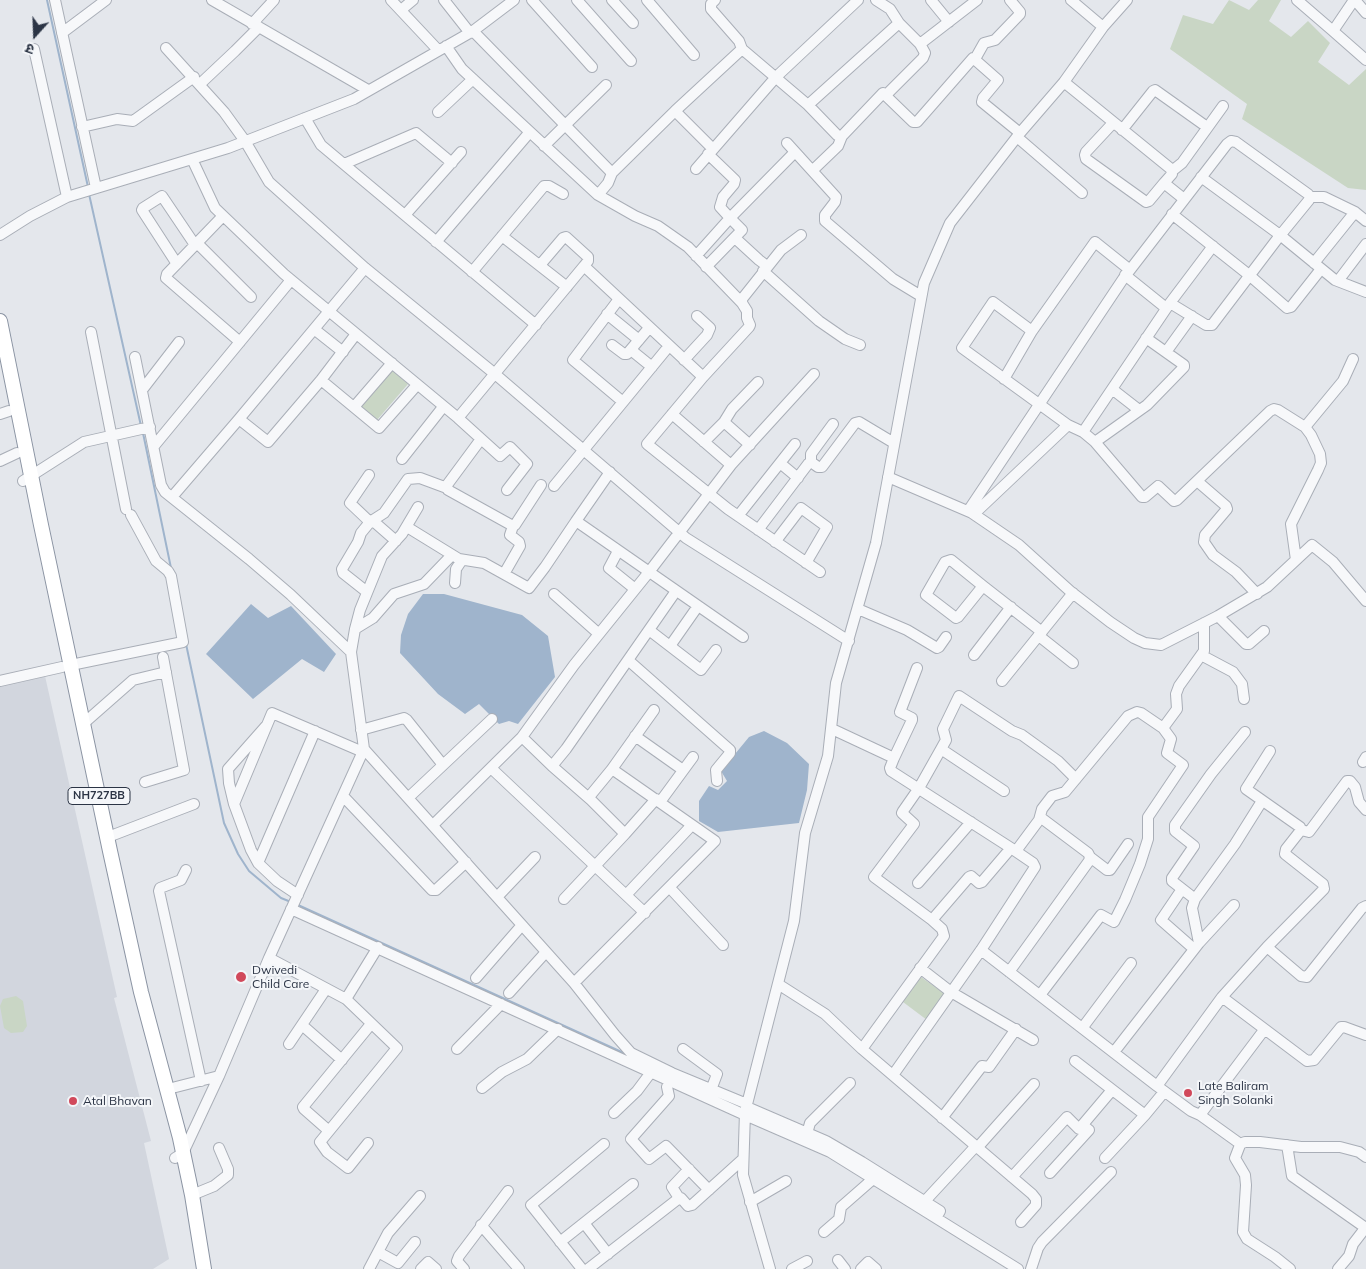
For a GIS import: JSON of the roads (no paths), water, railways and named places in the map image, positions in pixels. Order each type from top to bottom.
[{"type":"highway","name":"NH727BB","points":[[0,322],[27,479],[67,666],[132,994],[192,1195],[204,1269]]},
{"type":"highway","name":"NH727BB","points":[[0,365],[5,412],[27,479]]},
{"type":"highway","name":"NH727BB","points":[[67,666],[83,724],[142,992],[168,1089],[195,1269]]},
{"type":"street","points":[[55,0],[94,189]]},
{"type":"street","points":[[62,33],[106,0]]},
{"type":"street","points":[[213,0],[368,90]]},
{"type":"street","points":[[82,127],[117,119],[133,121],[197,80],[235,51],[274,0]]},
{"type":"street","points":[[391,0],[529,133],[598,195],[660,227],[688,247],[742,303],[747,311],[749,327],[703,377],[647,445],[738,516],[820,572]]},
{"type":"street","points":[[401,10],[414,0]]},
{"type":"street","points":[[444,0],[471,32],[612,173]]},
{"type":"street","points":[[0,235],[30,216],[67,197],[245,141],[354,99],[471,32],[514,0]]},
{"type":"street","points":[[532,0],[592,66]]},
{"type":"street","points":[[577,0],[631,61]]},
{"type":"street","points":[[612,0],[633,23]]},
{"type":"street","points":[[648,0],[694,55]]},
{"type":"street","points":[[715,0],[711,4],[711,9],[739,42],[742,49],[808,105],[837,135],[842,136]]},
{"type":"street","points":[[696,169],[776,77],[858,0]]},
{"type":"street","points":[[813,170],[838,146],[842,136],[881,95],[886,95],[924,58],[920,44],[899,23],[891,3],[876,0]]},
{"type":"street","points":[[931,0],[949,22]]},
{"type":"street","points":[[920,44],[977,0]]},
{"type":"street","points":[[886,95],[915,123],[971,59],[975,59],[984,43],[995,40],[1020,14],[1010,0]]},
{"type":"street","points":[[1071,0],[1103,27]]},
{"type":"street","points":[[770,1269],[743,1176],[746,1109],[794,921],[805,833],[828,756],[836,683],[876,544],[924,283],[950,223],[1018,135],[1064,82],[1103,27],[1127,0]]},
{"type":"street","points":[[1297,0],[1366,60]]},
{"type":"street","points":[[1333,32],[1355,0],[1366,13]]},
{"type":"street","points":[[808,105],[899,23]]},
{"type":"street","points":[[166,48],[224,112],[245,141],[269,182],[365,268],[495,374],[686,538],[849,641]]},
{"type":"street","points":[[34,49],[67,197]]},
{"type":"street","points":[[598,195],[608,183],[612,173],[742,49]]},
{"type":"street","points":[[975,59],[998,80],[983,98],[982,102],[1082,193]]},
{"type":"street","points":[[438,112],[472,79]]},
{"type":"street","points":[[1064,82],[1172,171]]},
{"type":"street","points":[[544,146],[606,85]]},
{"type":"street","points":[[1122,130],[1155,90],[1208,127]]},
{"type":"street","points":[[1113,123],[1086,152],[1086,159],[1146,202],[1182,162],[1223,106]]},
{"type":"street","points":[[675,111],[735,180],[723,197],[720,207],[742,230],[706,266]]},
{"type":"street","points":[[305,118],[321,145],[536,325]]},
{"type":"street","points":[[344,164],[416,133],[452,163]]},
{"type":"street","points":[[436,242],[529,133]]},
{"type":"street","points":[[971,512],[1038,405],[1128,272],[1201,176],[1231,141],[1236,142],[1310,197],[1324,197],[1355,212],[1366,221]]},
{"type":"street","points":[[787,143],[836,197],[835,202],[825,215],[825,221],[893,279],[921,296]]},
{"type":"street","points":[[405,215],[461,152]]},
{"type":"street","points":[[696,256],[730,218],[795,152]]},
{"type":"street","points":[[192,159],[215,208],[222,217],[292,280],[501,456],[510,447],[527,464],[507,490]]},
{"type":"street","points":[[1201,176],[1338,281],[1366,292]]},
{"type":"street","points":[[1164,183],[1184,199]]},
{"type":"street","points":[[472,272],[544,186],[549,186],[563,194]]},
{"type":"street","points":[[177,264],[142,210],[162,196],[196,244],[251,297]]},
{"type":"street","points":[[1004,379],[1032,331],[1095,242],[1168,305],[1206,325],[1212,325],[1310,197]]},
{"type":"street","points":[[1172,214],[1249,275],[1287,308],[1291,307],[1355,212]]},
{"type":"street","points":[[222,217],[167,274],[167,280],[240,342]]},
{"type":"street","points":[[742,303],[742,299],[780,250],[800,235]]},
{"type":"street","points":[[502,236],[567,287]]},
{"type":"street","points":[[458,418],[584,266],[588,261],[588,257],[564,237],[540,265]]},
{"type":"street","points":[[735,238],[819,321],[844,339],[860,345]]},
{"type":"street","points":[[1338,281],[1366,244]]},
{"type":"street","points":[[1083,432],[1168,305],[1213,246]]},
{"type":"street","points":[[584,266],[703,377]]},
{"type":"street","points":[[172,497],[239,420],[365,268]]},
{"type":"street","points":[[154,446],[292,280]]},
{"type":"street","points":[[619,299],[574,357],[574,360],[623,402]]},
{"type":"street","points":[[1032,331],[993,302],[962,346],[963,350],[1038,405],[1083,432],[1095,442],[1142,497],[1145,497],[1158,486],[1171,500],[1177,500],[1274,408],[1305,427],[1318,447],[1321,463],[1291,524],[1296,560]]},
{"type":"street","points":[[607,314],[640,340]]},
{"type":"street","points":[[684,360],[707,336],[710,328],[697,316]]},
{"type":"street","points":[[1166,352],[1192,316]]},
{"type":"street","points":[[612,345],[624,354],[627,354],[650,328]]},
{"type":"street","points":[[314,329],[343,352]]},
{"type":"street","points":[[0,681],[183,642],[168,571],[156,561],[129,512],[91,332]]},
{"type":"street","points":[[239,420],[268,443],[321,380],[356,334]]},
{"type":"street","points":[[1095,442],[1147,405],[1184,367],[1184,364],[1146,338]]},
{"type":"street","points":[[142,390],[179,342]]},
{"type":"street","points":[[554,486],[669,346]]},
{"type":"street","points":[[631,350],[652,367]]},
{"type":"street","points":[[135,357],[142,390],[145,428],[154,446],[161,485],[165,492],[291,595],[351,652]]},
{"type":"street","points":[[1305,427],[1347,376],[1353,359]]},
{"type":"street","points":[[354,408],[392,363]]},
{"type":"street","points":[[433,826],[522,737],[574,665],[636,589],[731,465],[814,374]]},
{"type":"street","points":[[321,380],[379,428],[417,384]]},
{"type":"street","points":[[704,442],[758,382]]},
{"type":"street","points":[[1112,389],[1139,410]]},
{"type":"street","points":[[402,459],[443,406]]},
{"type":"street","points":[[672,414],[731,465]]},
{"type":"street","points":[[724,422],[750,445]]},
{"type":"street","points":[[811,462],[818,467],[822,467],[856,422],[860,422],[894,443]]},
{"type":"street","points":[[758,530],[811,462],[810,454],[833,424]]},
{"type":"street","points":[[971,512],[1068,424]]},
{"type":"street","points":[[27,479],[84,442],[145,428]]},
{"type":"street","points":[[447,488],[481,439]]},
{"type":"street","points":[[738,516],[795,444]]},
{"type":"street","points":[[0,461],[17,453]]},
{"type":"street","points":[[780,463],[798,478]]},
{"type":"street","points":[[407,527],[462,560],[484,563],[527,587],[531,587],[610,472]]},
{"type":"street","points":[[369,475],[350,503],[396,541]]},
{"type":"street","points":[[888,477],[971,512],[1019,545],[1073,593],[1134,638],[1154,645],[1161,645],[1204,624],[1267,588],[1313,546],[1333,562],[1366,601]]},
{"type":"street","points":[[367,592],[343,573],[342,569],[358,542],[361,533],[371,521],[384,512],[408,479],[420,478],[447,488],[513,526]]},
{"type":"street","points":[[1197,481],[1226,506],[1227,509],[1205,535],[1204,542],[1213,555],[1236,572],[1257,594]]},
{"type":"street","points":[[504,574],[520,546],[519,542],[510,534],[513,526],[541,485]]},
{"type":"street","points":[[179,1156],[219,1076],[269,958],[363,751],[351,652],[355,629],[360,610],[382,556],[407,527],[418,507]]},
{"type":"street","points":[[775,542],[801,508],[827,527],[806,563]]},
{"type":"street","points":[[576,521],[743,637]]},
{"type":"street","points":[[618,551],[609,567],[636,589]]},
{"type":"street","points":[[355,629],[373,618],[394,594],[424,584],[452,554]]},
{"type":"street","points":[[455,583],[456,569],[462,560]]},
{"type":"street","points":[[984,586],[956,618],[926,595],[945,562],[949,560],[984,586],[1011,607],[1073,663]]},
{"type":"street","points":[[552,766],[676,591]]},
{"type":"street","points":[[1002,681],[1073,593]]},
{"type":"street","points":[[554,594],[599,634]]},
{"type":"street","points":[[670,646],[698,606]]},
{"type":"street","points":[[974,655],[1011,607]]},
{"type":"street","points":[[858,609],[907,630],[937,648],[946,637]]},
{"type":"street","points":[[1218,616],[1246,644],[1249,644],[1264,631]]},
{"type":"street","points":[[1163,728],[1177,709],[1176,694],[1179,686],[1205,648],[1204,624]]},
{"type":"street","points":[[649,630],[701,670],[716,650]]},
{"type":"street","points":[[1201,654],[1233,672],[1242,684],[1244,699]]},
{"type":"street","points":[[145,782],[184,770],[163,657]]},
{"type":"street","points":[[628,660],[730,750],[730,753],[716,770],[717,781]]},
{"type":"street","points":[[893,1075],[981,950],[1035,867],[1033,863],[890,770],[912,720],[912,718],[900,712],[917,668]]},
{"type":"street","points":[[83,724],[134,680],[166,672]]},
{"type":"street","points":[[862,1049],[944,936],[942,929],[932,920],[874,877],[914,824],[902,812],[919,788],[946,742],[943,729],[959,696],[1012,731],[1022,735],[1058,761],[1076,779]]},
{"type":"street","points":[[589,797],[654,710]]},
{"type":"street","points":[[234,804],[271,714],[274,713],[363,751],[408,798],[546,952],[630,1053],[711,1090],[746,1109]]},
{"type":"street","points":[[932,920],[969,877],[971,876],[982,882],[1013,850],[1040,817],[1042,809],[1052,796],[1065,792],[1122,723],[1134,713],[1142,713],[1163,728],[1172,739],[1168,754],[1183,765],[1148,817],[1148,839],[1140,864],[1114,922],[1101,915],[1040,995]]},
{"type":"street","points":[[361,730],[404,718],[444,765]]},
{"type":"street","points":[[408,798],[492,719]]},
{"type":"street","points":[[266,726],[228,769],[234,804],[251,850],[258,863],[277,881],[294,903],[378,947],[501,1004],[670,1080],[746,1109],[806,1136],[873,1179],[938,1216],[1018,1269]]},
{"type":"street","points":[[832,729],[894,758]]},
{"type":"street","points":[[258,863],[315,731]]},
{"type":"street","points":[[1195,899],[1173,882],[1172,878],[1194,846],[1175,830],[1175,825],[1211,774],[1245,732]]},
{"type":"street","points":[[635,736],[683,770]]},
{"type":"street","points":[[522,737],[552,766],[589,797],[625,834]]},
{"type":"street","points":[[941,748],[1004,791]]},
{"type":"street","points":[[1270,751],[1246,789],[1300,827],[1301,830],[1310,832],[1347,781],[1350,781],[1355,787],[1358,802],[1366,810]]},
{"type":"street","points":[[564,899],[658,801],[693,757]]},
{"type":"street","points":[[491,768],[645,913]]},
{"type":"street","points":[[574,984],[715,842],[612,768]]},
{"type":"street","points":[[343,796],[432,890],[436,890],[466,862]]},
{"type":"street","points":[[1197,946],[1192,908],[1195,899],[1235,844],[1262,801]]},
{"type":"street","points":[[108,837],[194,804]]},
{"type":"street","points":[[1040,817],[1109,870],[1128,844]]},
{"type":"street","points":[[918,883],[971,822]]},
{"type":"street","points":[[626,895],[692,825]]},
{"type":"street","points":[[1105,1158],[1145,1115],[1160,1089],[1222,997],[1267,947],[1324,889],[1323,884],[1285,854],[1286,849],[1301,830]]},
{"type":"street","points":[[497,897],[535,857]]},
{"type":"street","points":[[1009,972],[1090,857]]},
{"type":"street","points":[[186,870],[181,880],[160,888],[159,891],[201,1080]]},
{"type":"street","points":[[670,888],[723,945]]},
{"type":"street","points":[[1182,889],[1161,920],[1197,946]]},
{"type":"street","points":[[1114,1052],[1197,946],[1234,905]]},
{"type":"street","points":[[1267,947],[1301,976],[1306,977],[1362,908],[1366,906]]},
{"type":"street","points":[[476,978],[522,926]]},
{"type":"street","points":[[346,999],[378,947]]},
{"type":"street","points":[[981,950],[1083,1027],[1160,1089],[1240,1144],[1252,1142],[1321,1148],[1340,1147],[1359,1152],[1366,1157]]},
{"type":"street","points":[[509,993],[546,952]]},
{"type":"street","points":[[269,958],[346,999],[396,1047],[396,1050],[320,1144],[346,1167],[349,1166],[368,1143]]},
{"type":"street","points":[[1083,1027],[1130,963]]},
{"type":"street","points":[[920,968],[951,992],[1033,1040]]},
{"type":"street","points":[[778,984],[825,1014],[862,1049],[1036,1199],[1036,1205],[1021,1222]]},
{"type":"street","points":[[289,1044],[326,989]]},
{"type":"street","points":[[1222,997],[1307,1061],[1314,1060],[1341,1027],[1344,1026],[1366,1035]]},
{"type":"street","points":[[458,1049],[501,1004]]},
{"type":"street","points":[[329,1131],[303,1107],[371,1024]]},
{"type":"street","points":[[302,1025],[342,1060]]},
{"type":"street","points":[[482,1088],[502,1072],[527,1059],[558,1029]]},
{"type":"street","points":[[942,1118],[982,1066],[989,1067],[1016,1029]]},
{"type":"street","points":[[1200,1115],[1264,1030]]},
{"type":"street","points":[[683,1049],[717,1074],[711,1090]]},
{"type":"street","points":[[1075,1061],[1145,1115]]},
{"type":"street","points":[[614,1113],[637,1091],[652,1071]]},
{"type":"street","points":[[168,1089],[219,1076]]},
{"type":"street","points":[[670,1080],[667,1087],[668,1096],[631,1139],[648,1159],[667,1146],[709,1190]]},
{"type":"street","points":[[806,1136],[810,1123],[850,1083]]},
{"type":"street","points":[[925,1201],[1034,1084]]},
{"type":"street","points":[[1012,1177],[1067,1117],[1079,1129],[1112,1090]]},
{"type":"street","points":[[1050,1173],[1089,1130],[1083,1125]]},
{"type":"street","points":[[806,1136],[826,1140],[925,1201],[938,1216]]},
{"type":"street","points":[[582,1269],[531,1204],[604,1144]]},
{"type":"street","points":[[1240,1144],[1234,1156],[1246,1179],[1243,1232],[1247,1240],[1275,1257],[1290,1269]]},
{"type":"street","points":[[1287,1145],[1292,1176],[1363,1226],[1363,1231],[1353,1244],[1349,1256],[1338,1269]]},
{"type":"street","points":[[192,1195],[214,1186],[228,1175],[228,1169],[219,1148]]},
{"type":"street","points":[[690,1169],[672,1187],[679,1198],[690,1206],[743,1159]]},
{"type":"street","points":[[1031,1269],[1042,1242],[1111,1172]]},
{"type":"street","points":[[824,1232],[839,1219],[841,1207],[873,1179]]},
{"type":"street","points":[[750,1202],[786,1181]]},
{"type":"street","points":[[560,1242],[633,1184]]},
{"type":"street","points":[[464,1269],[457,1259],[508,1191]]},
{"type":"street","points":[[369,1269],[392,1227],[420,1196]]},
{"type":"street","points":[[588,1269],[679,1198]]},
{"type":"street","points":[[584,1223],[608,1254]]},
{"type":"street","points":[[481,1225],[519,1269]]},
{"type":"street","points":[[378,1252],[399,1262],[415,1242]]},
{"type":"street","points":[[792,1269],[807,1261]]},
{"type":"street","points":[[422,1269],[428,1262],[436,1269]]},
{"type":"street","points":[[861,1269],[868,1262],[876,1269]]},
{"type":"water","points":[[423,594],[444,594],[522,615],[548,636],[555,677],[518,724],[509,721],[499,724],[479,704],[465,714],[438,694],[400,653],[401,635],[408,614]]},
{"type":"water","points":[[251,604],[268,618],[291,606],[336,654],[324,672],[302,659],[253,699],[206,654]]},
{"type":"water","points":[[764,731],[787,743],[809,764],[807,790],[799,823],[718,832],[699,821],[699,801],[709,786],[718,790],[727,781],[721,771],[749,737]]},
{"type":"waterway","points":[[47,0],[88,187]]},
{"type":"waterway","points":[[89,194],[141,426]]},
{"type":"waterway","points":[[143,433],[171,568]]},
{"type":"waterway","points":[[186,644],[224,823],[238,854],[249,871],[281,898],[291,902]]},
{"type":"waterway","points":[[298,905],[626,1054]]},
{"type":"place","name":"Dwivedi Child Care","points":[[241,977]]},
{"type":"place","name":"Late Baliram Singh Solanki","points":[[1188,1093]]},
{"type":"place","name":"Atal Bhavan","points":[[73,1101]]}]
